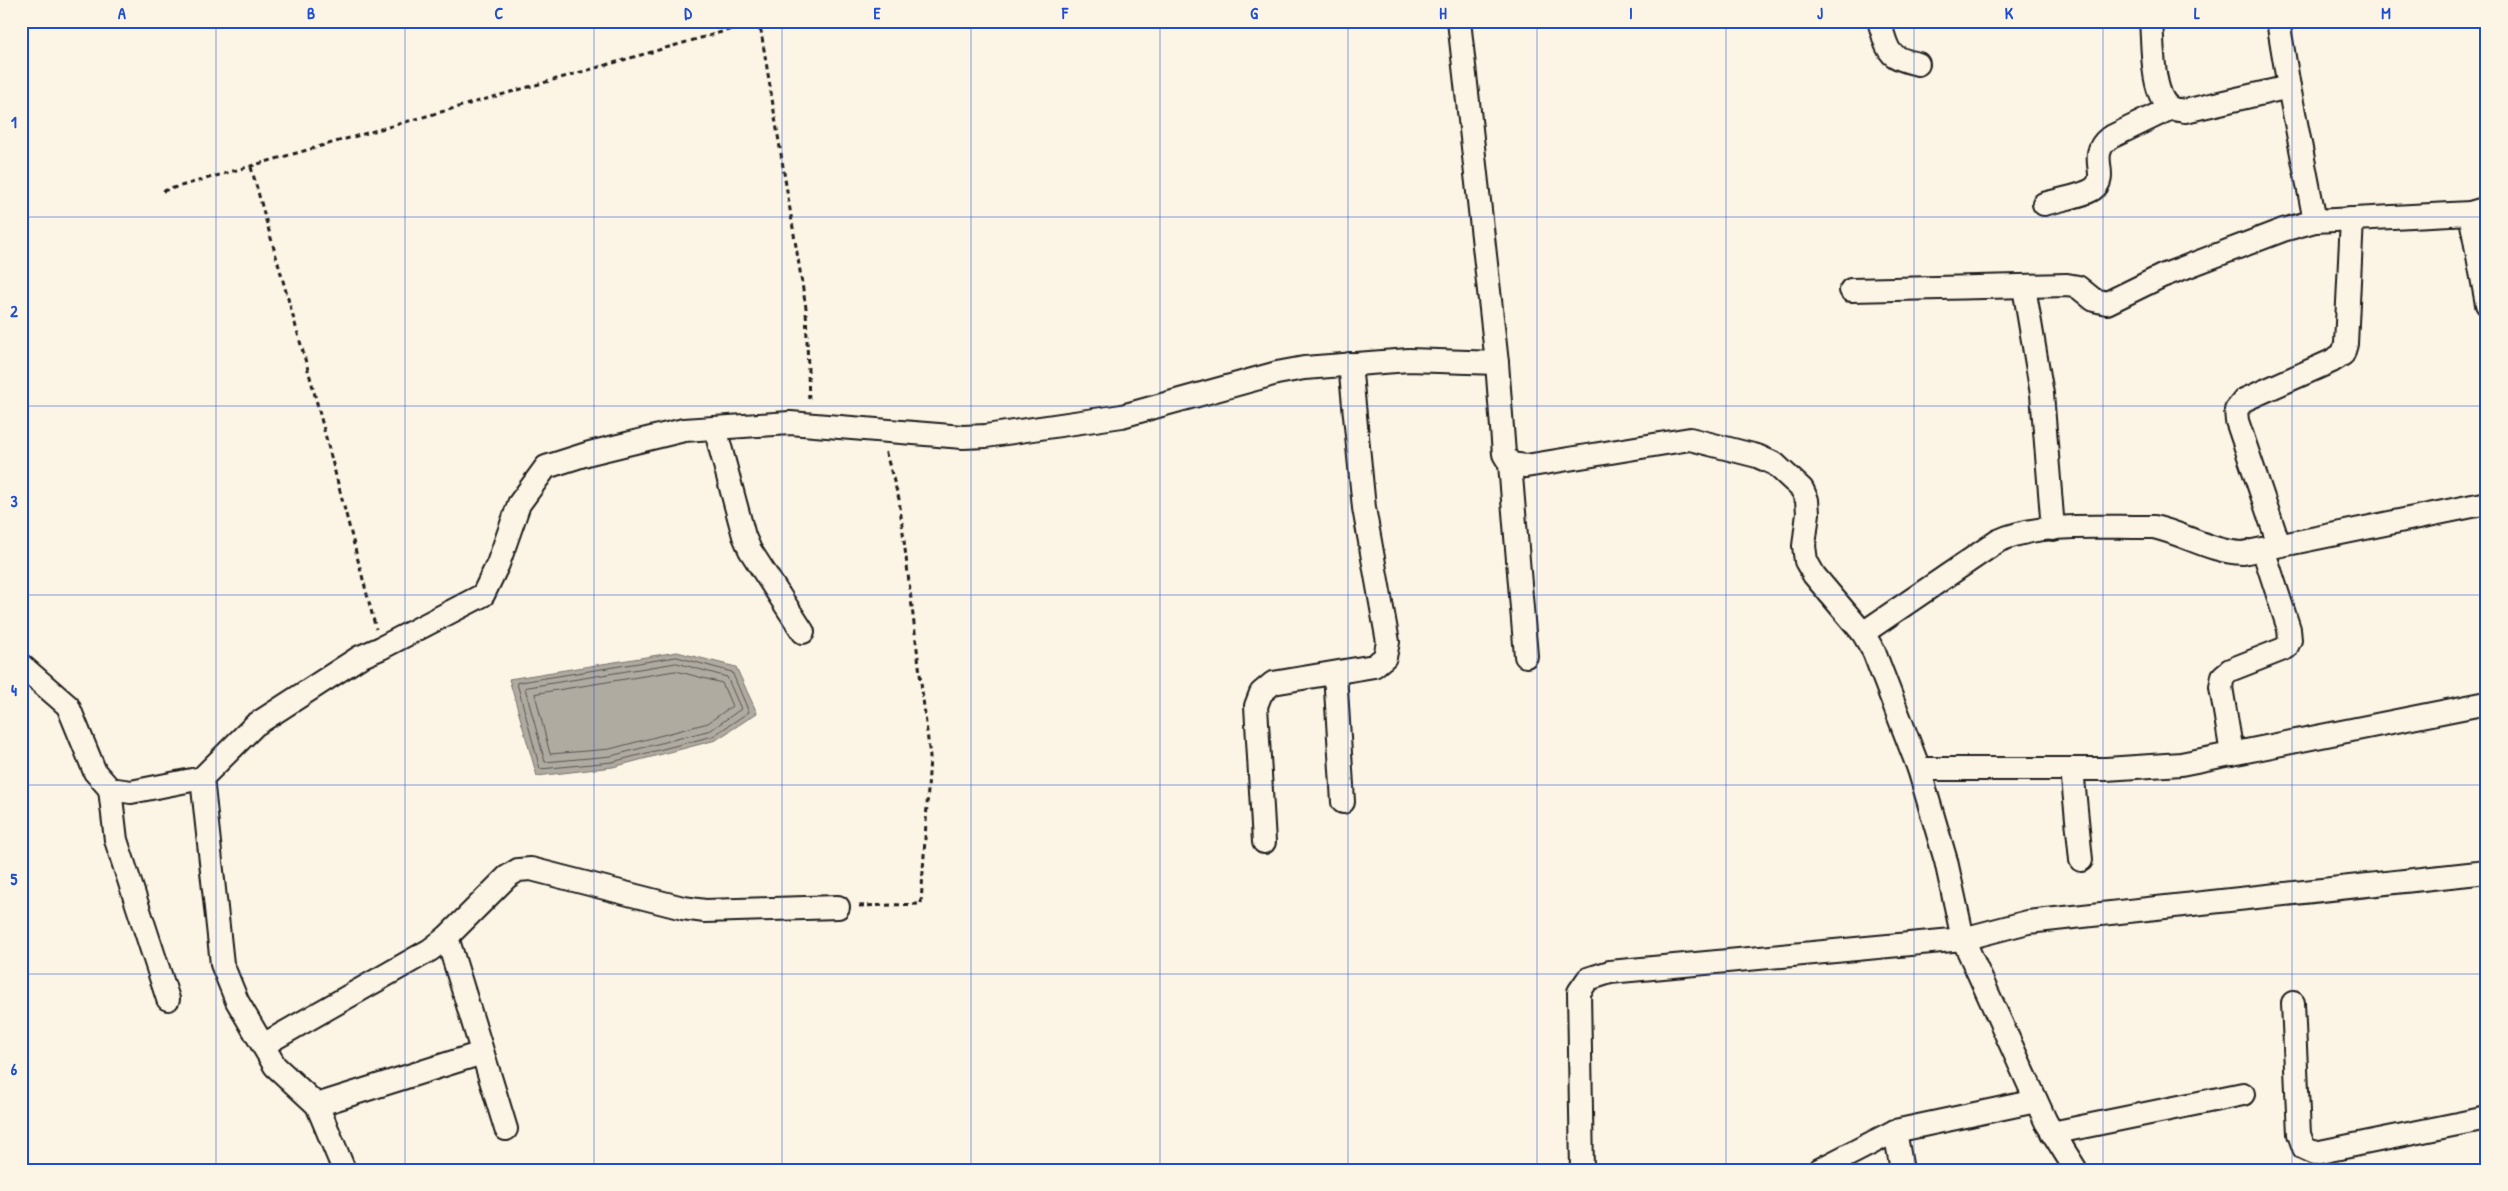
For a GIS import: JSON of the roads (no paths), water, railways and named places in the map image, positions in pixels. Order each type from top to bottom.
[{"type":"street","points":[[1459,21],[1497,363],[1504,454],[1510,464],[1526,656]]},
{"type":"street","points":[[1879,21],[1889,52],[1896,59],[1918,64]]},
{"type":"street","points":[[2151,21],[2156,79],[2161,97],[2171,108],[2185,111],[2289,87]]},
{"type":"street","points":[[2278,21],[2315,221]]},
{"type":"street","points":[[2044,204],[2092,190],[2099,183],[2098,154],[2101,145],[2110,138],[2171,108]]},
{"type":"street","points":[[1851,290],[2067,285],[2078,287],[2094,300],[2107,302],[2170,273],[2283,230],[2315,221],[2478,210],[2487,304]]},
{"type":"street","points":[[2232,754],[2221,687],[2223,676],[2230,670],[2286,648],[2290,640],[2271,547],[2237,421],[2236,410],[2244,400],[2332,361],[2343,354],[2346,344],[2352,219]]},
{"type":"street","points":[[2024,287],[2042,394],[2053,529]]},
{"type":"street","points":[[110,789],[131,792],[202,778],[255,725],[360,657],[483,595],[498,564],[519,504],[546,467],[684,430],[790,423],[963,437],[986,436],[1122,416],[1277,373],[1350,364],[1409,360],[1497,363]]},
{"type":"street","points":[[1264,842],[1256,706],[1261,693],[1273,683],[1374,666],[1385,657],[1388,642],[1364,508],[1350,364]]},
{"type":"street","points":[[715,428],[744,536],[750,550],[803,632]]},
{"type":"street","points":[[1510,464],[1526,466],[1690,439],[1757,456],[1774,464],[1802,489],[1807,500],[1808,512],[1804,546],[1806,561],[1814,575],[1863,633],[1874,652],[1919,769],[1946,861],[1963,939],[2036,1101],[2052,1133],[2076,1170]]},
{"type":"street","points":[[1863,633],[1998,541],[2014,534],[2053,529],[2154,527],[2228,553],[2243,553],[2487,502]]},
{"type":"street","points":[[21,665],[68,706],[95,772],[110,789],[116,840],[168,999]]},
{"type":"street","points":[[1335,673],[1343,802]]},
{"type":"street","points":[[1919,769],[2072,769],[2180,764],[2487,703]]},
{"type":"street","points":[[2072,769],[2081,860]]},
{"type":"street","points":[[202,778],[222,964],[237,1001],[275,1066],[317,1105],[344,1170]]},
{"type":"street","points":[[263,1045],[430,950],[447,937],[507,877],[518,870],[531,869],[683,908],[705,911],[838,907]]},
{"type":"street","points":[[1582,1170],[1579,992],[1588,979],[1610,972],[1963,939],[2028,922],[2487,872]]},
{"type":"street","points":[[447,937],[506,1129]]},
{"type":"street","points":[[2293,1003],[2299,1134],[2304,1148],[2315,1153],[2487,1118]]},
{"type":"street","points":[[317,1105],[482,1053]]},
{"type":"street","points":[[2052,1133],[2243,1094]]},
{"type":"street","points":[[1819,1170],[1895,1131],[2036,1101]]},
{"type":"street","points":[[1895,1131],[1902,1170]]},
{"type":"water","points":[[677,652],[736,667],[757,713],[716,740],[613,767],[537,776],[509,679]]}]
